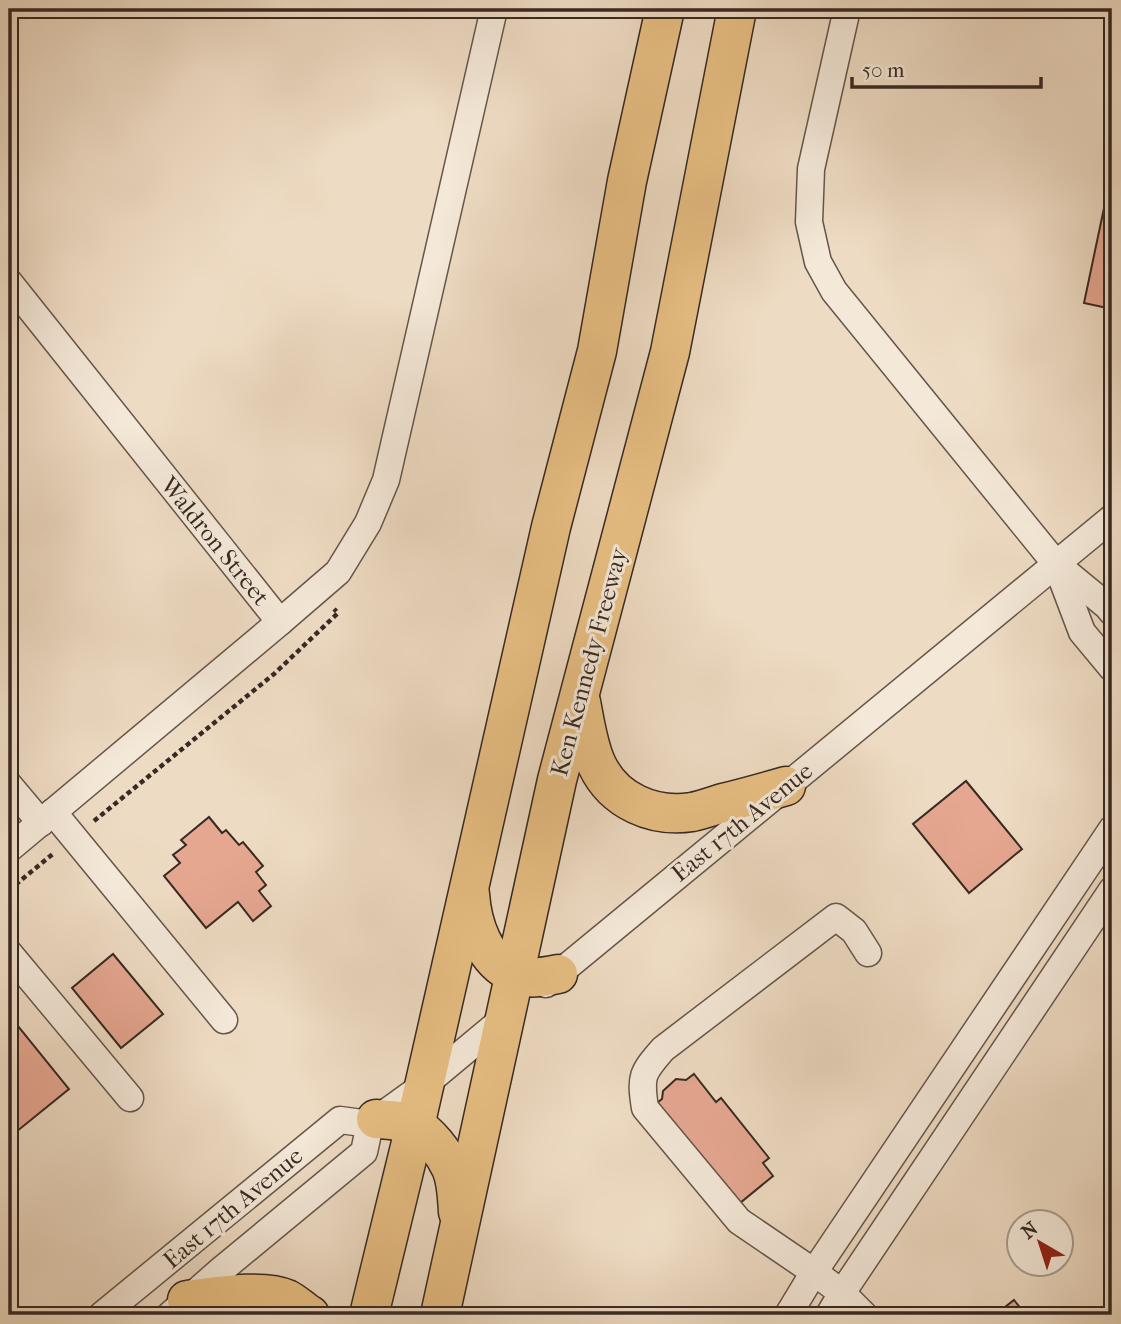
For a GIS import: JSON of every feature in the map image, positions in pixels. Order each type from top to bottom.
[{"type":"highway","points":[[369,1315],[415,1126],[551,527],[597,351],[627,181],[665,9]]},
{"type":"highway","name":"Ken Kennedy Freeway","points":[[440,1315],[558,780],[670,352],[737,9]]},
{"type":"highway","points":[[580,698],[596,764],[616,793],[645,809],[667,813],[691,812],[786,786]]},
{"type":"highway","points":[[470,884],[471,909],[477,929],[485,948],[496,961],[515,975],[542,977],[558,974]]},
{"type":"highway","points":[[373,1121],[403,1122],[415,1126],[436,1145],[451,1168],[457,1192],[459,1232]]},
{"type":"highway","points":[[178,1308],[229,1295],[258,1294],[286,1299],[310,1315]]},
{"type":"street","points":[[280,622],[338,572],[368,523],[386,480],[494,9]]},
{"type":"street","points":[[847,9],[811,169],[808,222],[818,262],[834,291],[1056,564],[1112,612]]},
{"type":"street","name":"Waldron Street","points":[[9,282],[280,622],[9,849]]},
{"type":"street","name":"East 17th Avenue","points":[[178,1308],[364,1152],[373,1121],[424,1085],[1112,518]]},
{"type":"street","points":[[1056,564],[1082,632],[1112,668]]},
{"type":"street","points":[[9,785],[74,837],[224,1020]]},
{"type":"street","points":[[788,1315],[814,1272],[1112,829]]},
{"type":"street","points":[[835,1304],[1112,890]]},
{"type":"street","points":[[864,1315],[835,1304],[814,1272],[739,1221],[645,1108],[642,1087],[645,1070],[663,1049],[836,917],[855,931],[869,953]]},
{"type":"street","points":[[9,953],[130,1098]]},
{"type":"street","name":"East 17th Avenue","points":[[102,1315],[340,1119],[373,1121]]},
{"type":"path","points":[[9,890],[274,674],[338,613],[331,606]]},
{"type":"building","points":[[1112,170],[1112,309],[1084,303]]},
{"type":"building","points":[[966,781],[1022,849],[969,893],[913,824]]},
{"type":"building","points":[[209,817],[222,833],[226,830],[239,845],[243,842],[263,866],[256,872],[266,885],[259,891],[271,906],[253,921],[238,902],[206,928],[164,876],[180,863],[173,855],[186,845],[181,840]]},
{"type":"building","points":[[113,954],[163,1014],[121,1048],[72,988]]},
{"type":"building","points":[[9,1015],[69,1089],[16,1132],[14,1130],[9,1134]]},
{"type":"building","points":[[694,1074],[716,1102],[721,1098],[769,1158],[763,1163],[773,1176],[740,1203],[653,1106],[662,1099],[663,1091],[676,1079],[686,1080]]},
{"type":"building","points":[[1014,1300],[1026,1315],[995,1315]]}]
